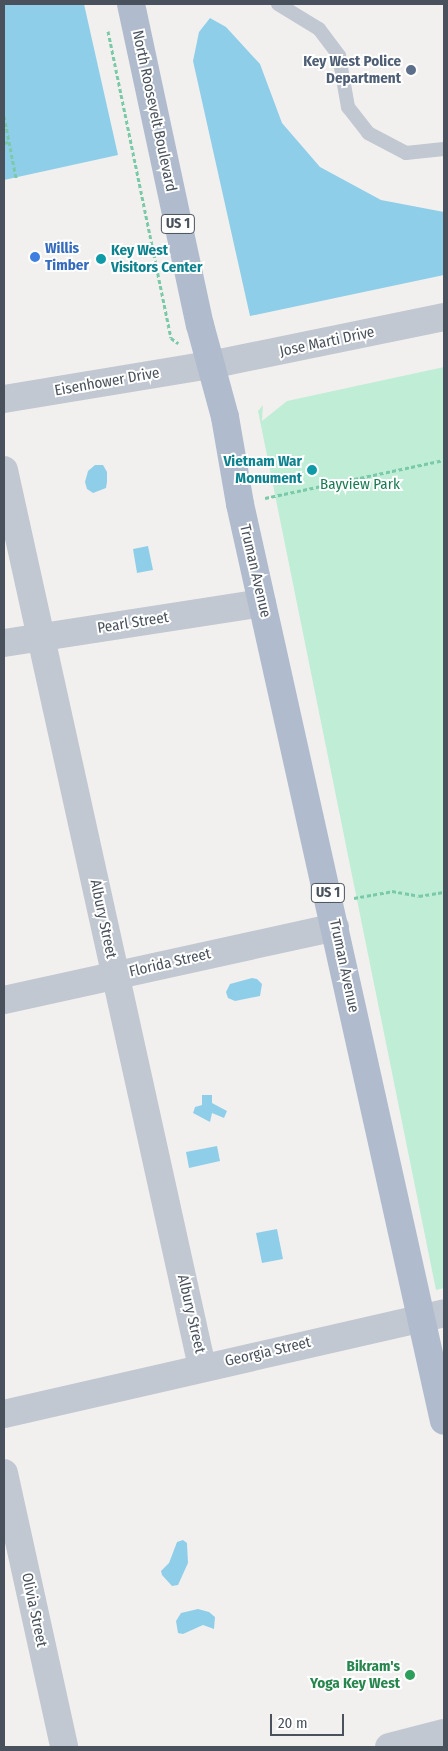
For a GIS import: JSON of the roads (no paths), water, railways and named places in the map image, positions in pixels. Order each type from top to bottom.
[{"type":"main road","name":"North Roosevelt Boulevard","points":[[131,4],[210,365]]},
{"type":"main road","name":"Truman Avenue","points":[[210,365],[225,417],[240,504],[335,927],[433,1316],[444,1421]]},
{"type":"street","name":"Jose Marti Drive","points":[[210,365],[444,317]]},
{"type":"street","name":"Eisenhower Drive","points":[[4,400],[210,365]]},
{"type":"street","name":"Albury Street","points":[[4,470],[202,1367]]},
{"type":"street","name":"Pearl Street","points":[[4,643],[262,603]]},
{"type":"street","name":"Florida Street","points":[[4,1000],[335,927]]},
{"type":"street","name":"Georgia Street","points":[[4,1414],[202,1367],[433,1316]]},
{"type":"street","name":"Olivia Street","points":[[4,1473],[64,1747]]},
{"type":"street","points":[[390,1747],[444,1733]]},
{"type":"lane","points":[[278,4],[319,29],[338,56],[348,107],[368,133],[406,153],[444,149]]},
{"type":"water","points":[[4,4],[84,4],[118,155],[4,180]]},
{"type":"water","points":[[210,18],[226,27],[260,64],[282,123],[320,167],[381,200],[444,212],[444,275],[250,316],[193,61],[199,32]]},
{"type":"water","points":[[95,465],[103,465],[107,472],[107,482],[106,488],[93,493],[87,489],[85,482],[88,471]]},
{"type":"water","points":[[148,546],[153,570],[137,573],[133,549]]},
{"type":"water","points":[[252,978],[257,979],[262,984],[260,996],[235,1001],[228,998],[226,992],[230,984]]},
{"type":"water","points":[[202,1095],[212,1095],[212,1103],[227,1111],[224,1118],[212,1113],[210,1122],[193,1113],[195,1107],[202,1105]]},
{"type":"water","points":[[217,1146],[220,1161],[189,1168],[186,1152]]},
{"type":"water","points":[[277,1229],[283,1259],[262,1263],[256,1233]]},
{"type":"water","points":[[183,1540],[187,1543],[188,1563],[178,1585],[172,1586],[162,1575],[161,1571],[169,1563],[177,1542]]},
{"type":"water","points":[[198,1609],[209,1612],[215,1617],[214,1629],[203,1625],[183,1634],[178,1633],[176,1621],[181,1613]]},
{"type":"place","name":"Key West Police Department","points":[[411,70]]},
{"type":"place","name":"Willis Timber","points":[[35,257]]},
{"type":"place","name":"Key West Visitors Center","points":[[101,259]]},
{"type":"place","name":"Vietnam War Monument","points":[[312,470]]},
{"type":"place","name":"Bikram's Yoga Key West","points":[[410,1675]]},
{"type":"park label","name":"Bayview Park","points":[[360,485]]}]
